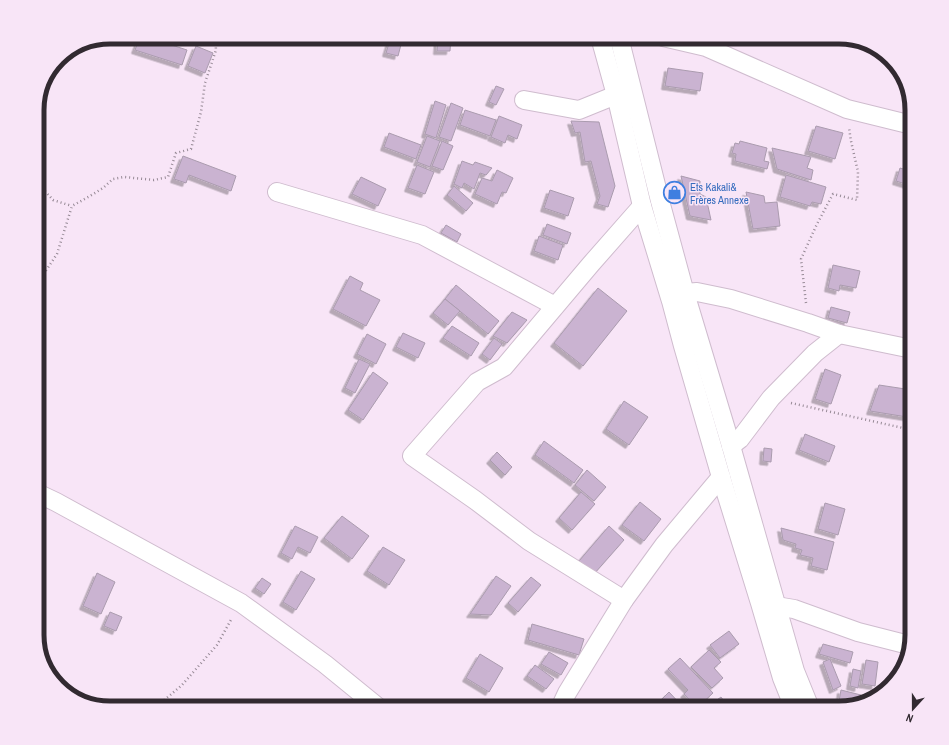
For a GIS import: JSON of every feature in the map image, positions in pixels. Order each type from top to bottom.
[{"type":"street","points":[[602,44],[616,95],[642,206],[671,300],[721,476],[782,678],[791,701]]},
{"type":"street","points":[[621,44],[660,201],[685,293],[731,446],[794,671],[807,701]]},
{"type":"street","points":[[693,44],[706,47],[847,109],[905,123]]},
{"type":"street","points":[[524,100],[579,110],[616,95]]},
{"type":"street","points":[[277,192],[422,235],[555,306]]},
{"type":"street","points":[[624,600],[529,541],[475,500],[412,456],[477,382],[504,367],[642,206]]},
{"type":"street","points":[[685,293],[697,292],[732,299],[839,334],[905,348]]},
{"type":"street","points":[[731,446],[740,439],[771,398],[815,353],[839,334]]},
{"type":"street","points":[[563,701],[624,600],[664,545],[721,476]]},
{"type":"street","points":[[44,496],[241,603],[325,664],[370,701]]},
{"type":"street","points":[[776,606],[794,609],[858,632],[904,644]]},
{"type":"path","points":[[44,274],[57,254],[72,206],[103,188],[113,179],[124,177],[154,180],[168,177],[176,153],[191,149],[202,112],[206,83],[216,50],[216,44]]},
{"type":"path","points":[[808,323],[801,259],[833,194],[857,200],[858,172],[851,142],[847,109]]},
{"type":"path","points":[[44,190],[53,200],[72,206]]},
{"type":"path","points":[[771,398],[905,428]]},
{"type":"path","points":[[163,701],[182,685],[217,645],[241,603]]},
{"type":"building","points":[[137,44],[169,44],[187,50],[182,65],[135,50]]},
{"type":"building","points":[[389,44],[401,44],[398,56],[386,53]]},
{"type":"building","points":[[438,44],[450,44],[450,51],[437,51]]},
{"type":"building","points":[[196,46],[213,53],[205,73],[188,66]]},
{"type":"building","points":[[668,68],[703,73],[700,91],[665,86]]},
{"type":"building","points":[[496,86],[504,89],[496,105],[489,102]]},
{"type":"building","points":[[435,101],[446,105],[436,138],[425,134]]},
{"type":"building","points":[[451,103],[463,108],[451,141],[439,137]]},
{"type":"building","points":[[465,110],[496,120],[490,136],[460,125]]},
{"type":"building","points":[[499,116],[522,125],[517,139],[508,135],[505,143],[491,137]]},
{"type":"building","points":[[571,121],[599,122],[615,186],[608,207],[597,204],[600,196],[591,161],[585,162],[580,132],[575,133]]},
{"type":"building","points":[[816,126],[843,133],[835,159],[808,151]]},
{"type":"building","points":[[389,133],[421,145],[416,159],[384,147]]},
{"type":"building","points":[[427,136],[440,141],[430,167],[417,162]]},
{"type":"building","points":[[442,141],[453,146],[443,170],[432,166]]},
{"type":"building","points":[[740,141],[767,148],[764,161],[769,162],[767,169],[735,161],[736,154],[732,153],[735,143],[739,144]]},
{"type":"building","points":[[772,148],[811,157],[807,168],[813,170],[811,180],[777,169]]},
{"type":"building","points":[[183,156],[236,176],[231,191],[189,175],[186,183],[174,179]]},
{"type":"building","points":[[462,161],[473,165],[475,162],[492,168],[486,175],[480,173],[474,189],[464,183],[462,188],[454,184]]},
{"type":"building","points":[[417,165],[434,172],[425,194],[408,188]]},
{"type":"building","points":[[900,168],[905,170],[905,184],[896,181]]},
{"type":"building","points":[[497,170],[513,178],[506,193],[502,192],[497,204],[475,194],[482,178],[492,181]]},
{"type":"building","points":[[786,175],[826,187],[821,204],[812,202],[810,206],[780,197]]},
{"type":"building","points":[[681,176],[700,181],[700,194],[706,197],[711,220],[690,216]]},
{"type":"building","points":[[361,177],[386,189],[378,206],[352,194]]},
{"type":"building","points":[[454,186],[473,203],[466,211],[447,195]]},
{"type":"building","points":[[550,190],[574,198],[568,216],[544,208]]},
{"type":"building","points":[[746,192],[764,196],[765,203],[777,202],[780,226],[753,229]]},
{"type":"building","points":[[547,224],[571,233],[567,244],[543,235]]},
{"type":"building","points":[[446,225],[461,234],[457,242],[441,233]]},
{"type":"building","points":[[539,236],[563,245],[558,260],[534,251]]},
{"type":"building","points":[[833,265],[860,271],[856,288],[840,285],[839,291],[828,288]]},
{"type":"building","points":[[350,276],[363,283],[360,290],[380,300],[366,326],[333,309]]},
{"type":"building","points":[[456,285],[499,321],[488,334],[445,299]]},
{"type":"building","points":[[598,288],[627,311],[583,366],[554,343]]},
{"type":"building","points":[[445,299],[460,311],[448,325],[433,313]]},
{"type":"building","points":[[831,307],[850,312],[847,323],[828,318]]},
{"type":"building","points":[[512,312],[527,320],[507,343],[493,336]]},
{"type":"building","points":[[452,326],[479,343],[471,356],[443,338]]},
{"type":"building","points":[[403,333],[425,343],[418,358],[396,347]]},
{"type":"building","points":[[367,334],[386,344],[376,364],[357,354]]},
{"type":"building","points":[[494,338],[502,344],[490,360],[482,354]]},
{"type":"building","points":[[359,359],[370,364],[355,393],[345,388]]},
{"type":"building","points":[[825,369],[841,375],[831,404],[815,399]]},
{"type":"building","points":[[373,372],[388,383],[363,420],[348,410]]},
{"type":"building","points":[[879,385],[905,389],[905,417],[870,411]]},
{"type":"building","points":[[624,401],[648,417],[629,445],[606,429]]},
{"type":"building","points":[[805,434],[835,446],[829,462],[799,450]]},
{"type":"building","points":[[544,441],[583,470],[574,483],[535,455]]},
{"type":"building","points":[[764,448],[772,449],[771,462],[763,461]]},
{"type":"building","points":[[497,452],[512,467],[505,475],[490,460]]},
{"type":"building","points":[[587,470],[606,487],[594,501],[575,485]]},
{"type":"building","points":[[581,492],[595,504],[572,530],[559,518]]},
{"type":"building","points":[[640,502],[661,519],[644,541],[622,525]]},
{"type":"building","points":[[825,503],[845,509],[838,535],[818,529]]},
{"type":"building","points":[[342,516],[369,536],[352,559],[324,538]]},
{"type":"building","points":[[295,526],[318,537],[310,553],[298,547],[292,559],[281,553]]},
{"type":"building","points":[[609,526],[624,540],[594,574],[579,561]]},
{"type":"building","points":[[781,528],[834,542],[827,570],[811,566],[813,558],[800,555],[802,550],[795,548],[796,544],[783,540]]},
{"type":"building","points":[[383,547],[405,560],[389,585],[367,571]]},
{"type":"building","points":[[301,571],[315,579],[296,610],[283,602]]},
{"type":"building","points":[[97,573],[115,582],[101,614],[83,606]]},
{"type":"building","points":[[496,576],[511,586],[491,615],[470,614]]},
{"type":"building","points":[[531,577],[541,585],[518,612],[508,603]]},
{"type":"building","points":[[262,578],[271,584],[264,594],[255,588]]},
{"type":"building","points":[[110,612],[122,617],[116,631],[104,626]]},
{"type":"building","points":[[532,624],[584,639],[579,655],[528,640]]},
{"type":"building","points":[[729,631],[739,644],[720,658],[710,645]]},
{"type":"building","points":[[823,644],[853,652],[850,663],[819,654]]},
{"type":"building","points":[[709,650],[721,662],[714,668],[723,678],[712,688],[691,667]]},
{"type":"building","points":[[549,652],[568,663],[561,675],[541,664]]},
{"type":"building","points":[[480,654],[503,668],[489,692],[466,678]]},
{"type":"building","points":[[680,658],[713,693],[704,701],[690,701],[684,694],[688,690],[668,669]]},
{"type":"building","points":[[830,659],[841,686],[833,690],[823,662]]},
{"type":"building","points":[[866,660],[878,662],[875,686],[862,684]]},
{"type":"building","points":[[535,665],[554,679],[546,689],[527,676]]},
{"type":"building","points":[[853,669],[861,671],[858,688],[850,686]]},
{"type":"building","points":[[841,690],[861,695],[860,698],[839,701]]},
{"type":"building","points":[[669,692],[677,701],[660,701]]},
{"type":"building","points":[[721,697],[724,701],[716,701]]},
{"type":"place","name":"Ets Kakali& Frères Annexe","points":[[675,193]]}]
